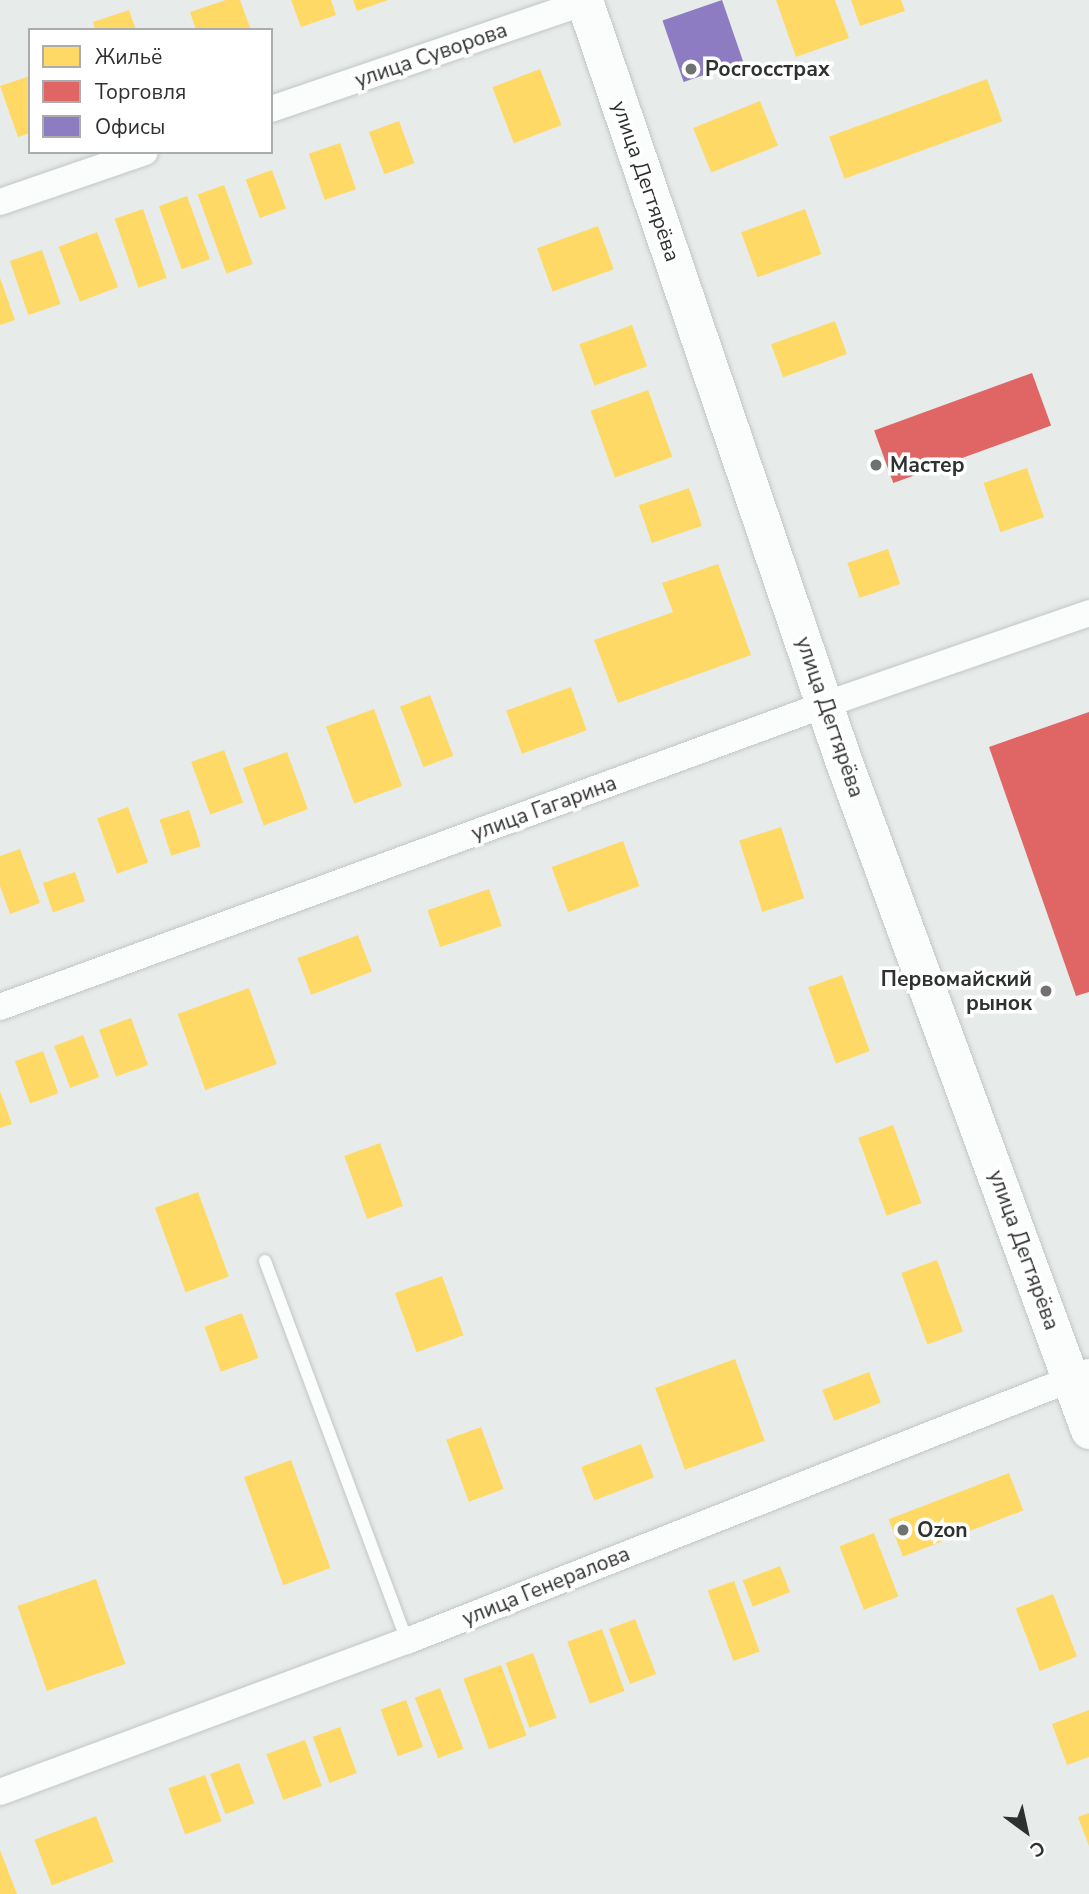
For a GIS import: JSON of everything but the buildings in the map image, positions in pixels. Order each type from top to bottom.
[{"type":"main road","name":"улица Дегтярёва","points":[[586,1],[824,705],[1080,1375],[1089,1430]]},
{"type":"street","name":"улица Суворова","points":[[273,108],[586,1]]},
{"type":"street","points":[[0,202],[139,154]]},
{"type":"street","name":"улица Гагарина","points":[[0,1007],[824,705],[1089,613]]},
{"type":"street","name":"улица Генералова","points":[[0,1793],[407,1641],[1080,1375]]},
{"type":"lane","points":[[265,1261],[407,1641]]},
{"type":"place","name":"Росгосстрах","points":[[691,69]]},
{"type":"place","name":"Мастер","points":[[876,465]]},
{"type":"place","name":"Первомайский рынок","points":[[1046,991]]},
{"type":"place","name":"Ozon","points":[[903,1530]]}]
